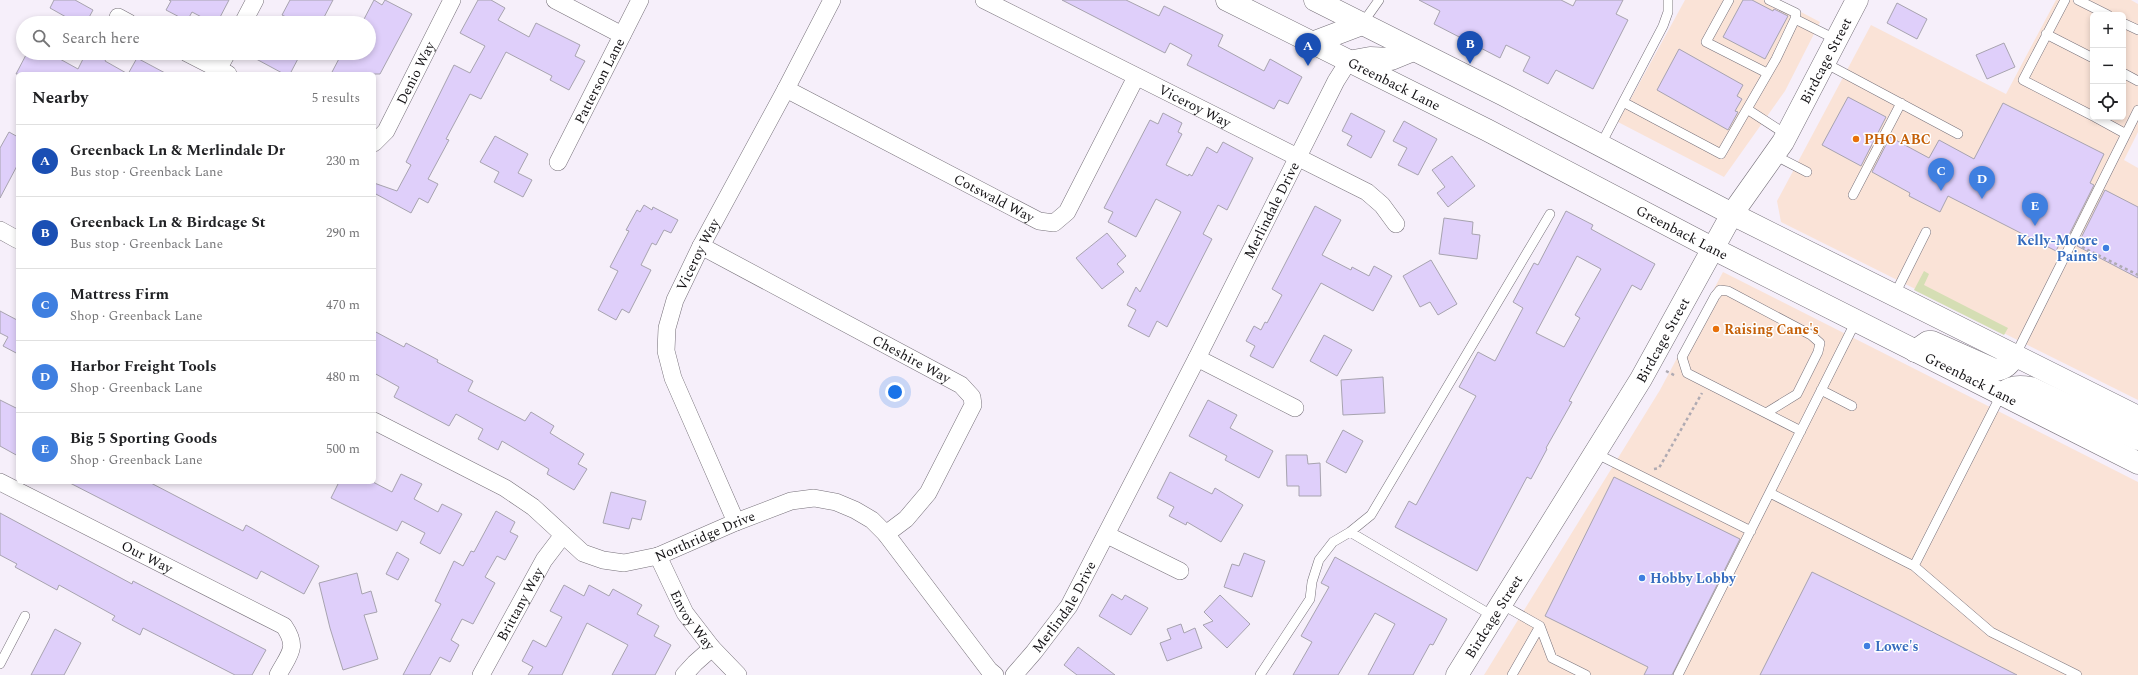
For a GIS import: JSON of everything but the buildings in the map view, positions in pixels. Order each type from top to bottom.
[{"type":"main road","name":"Greenback Lane","points":[[1227,0],[1348,62],[1487,130],[1712,248],[2138,463]]},
{"type":"main road","points":[[1315,0],[1732,214],[2138,418]]},
{"type":"main road","name":"Birdcage Street","points":[[1457,675],[1642,379],[1712,248],[1732,214],[1787,135],[1857,0]]},
{"type":"main road","points":[[1312,43],[1362,24]]},
{"type":"main road","points":[[1348,62],[1370,58],[1391,59],[1413,50]]},
{"type":"main road","points":[[1915,351],[1928,342],[1932,342],[1995,370],[2002,370],[2015,356]]},
{"type":"main road","points":[[2001,395],[2006,390],[2014,387],[2031,388],[2138,439]]},
{"type":"street","points":[[247,16],[255,0]]},
{"type":"street","name":"Denio Way","points":[[376,140],[386,131],[452,0]]},
{"type":"street","points":[[555,0],[622,35]]},
{"type":"street","name":"Patterson Lane","points":[[558,162],[640,0]]},
{"type":"street","name":"Viceroy Way","points":[[736,522],[673,378],[666,351],[667,328],[675,300],[701,246],[786,89],[832,0]]},
{"type":"street","name":"Viceroy Way","points":[[984,0],[1368,192],[1382,205],[1396,224]]},
{"type":"street","points":[[200,60],[223,72],[226,60]]},
{"type":"street","name":"Merlindale Drive","points":[[1014,675],[1034,652],[1069,606],[1197,358],[1336,80],[1348,62]]},
{"type":"street","name":"Cotswald Way","points":[[786,89],[1039,221],[1054,223],[1067,212],[1136,77]]},
{"type":"street","points":[[0,230],[16,239]]},
{"type":"street","name":"Cheshire Way","points":[[701,246],[961,385],[972,397],[973,405],[928,493],[910,515],[886,534]]},
{"type":"street","points":[[1197,358],[1295,408]]},
{"type":"street","name":"Northridge Drive","points":[[376,422],[505,488],[533,507],[583,553],[603,560],[624,563],[658,556],[736,522],[791,501],[814,498],[836,502],[855,510],[872,520],[886,534],[989,670],[995,675]]},
{"type":"street","name":"Our Way","points":[[0,482],[284,626],[291,637],[292,647],[278,675]]},
{"type":"street","points":[[1107,534],[1180,571]]},
{"type":"street","name":"Brittany Way","points":[[481,675],[544,560],[563,535]]},
{"type":"street","name":"Envoy Way","points":[[658,556],[685,613],[712,648],[738,675]]},
{"type":"street","points":[[684,675],[694,663],[712,648]]},
{"type":"lane","points":[[1362,24],[1379,0]]},
{"type":"lane","points":[[1600,146],[1663,26],[1668,12],[1668,0]]},
{"type":"lane","points":[[1729,0],[1706,42],[1767,73]]},
{"type":"lane","points":[[1623,102],[1722,154],[1795,19],[1796,13],[1769,0]]},
{"type":"lane","points":[[2065,0],[2023,80],[2090,114]]},
{"type":"lane","points":[[2078,0],[2102,12]]},
{"type":"lane","points":[[1795,19],[1837,40]]},
{"type":"lane","points":[[2126,24],[2138,30]]},
{"type":"lane","points":[[2046,34],[2090,56]]},
{"type":"lane","points":[[1825,62],[1958,134]]},
{"type":"lane","points":[[2126,74],[2138,80]]},
{"type":"lane","points":[[1853,195],[1901,103]]},
{"type":"lane","points":[[1747,109],[1787,135]]},
{"type":"lane","points":[[2015,356],[2138,110]]},
{"type":"lane","points":[[2101,120],[2126,134]]},
{"type":"lane","points":[[1774,155],[1807,172]]},
{"type":"lane","points":[[1260,675],[1310,599],[1312,582],[1319,560],[1333,542],[1350,532],[1371,515],[1550,214]]},
{"type":"lane","points":[[1894,296],[1926,232]]},
{"type":"lane","points":[[1766,413],[1797,394],[1818,352],[1820,343],[1811,335],[1728,291],[1720,290],[1715,296],[1682,357],[1687,373],[1766,413],[1801,430]]},
{"type":"lane","points":[[1678,675],[1856,321]]},
{"type":"lane","points":[[1821,390],[1852,406]]},
{"type":"lane","points":[[1914,566],[2001,395]]},
{"type":"lane","points":[[1595,453],[1751,531]]},
{"type":"lane","points":[[1770,493],[1914,566],[1991,632],[2077,675]]},
{"type":"lane","points":[[1350,532],[1497,610],[1540,626],[1552,658],[1586,675]]},
{"type":"lane","points":[[0,664],[25,616]]},
{"type":"lane","points":[[1512,675],[1540,626]]},
{"type":"path","points":[[2080,246],[2138,275]]},
{"type":"path","points":[[1647,479],[1653,469],[1660,468],[1703,391],[1701,380]]},
{"type":"shaded area","points":[[1685,0],[1778,0],[1820,22],[1785,91],[1724,177],[1618,122]]},
{"type":"shaded area","points":[[2056,0],[2131,0],[2138,4],[2138,132],[2124,160],[2138,168],[2138,400],[1781,222],[1777,201],[1871,25],[2006,94]]},
{"type":"shaded area","points":[[1723,272],[2138,482],[2138,675],[1484,675],[1660,390]]},
{"type":"green space","points":[[1924,271],[1929,274],[1924,285],[2008,328],[2004,335],[1914,290]]},
{"type":"place","name":"Greenback Ln & Birdcage St","points":[[1470,64]]},
{"type":"place","name":"Greenback Ln & Merlindale Dr","points":[[1308,66]]},
{"type":"place","name":"PHO ABC","points":[[1856,139]]},
{"type":"place","name":"Mattress Firm","points":[[1941,191]]},
{"type":"place","name":"Harbor Freight Tools","points":[[1982,199]]},
{"type":"place","name":"Big 5 Sporting Goods","points":[[2035,226]]},
{"type":"place","name":"Kelly-Moore Paints","points":[[2106,248]]},
{"type":"place","name":"Raising Cane's","points":[[1716,329]]},
{"type":"place","name":"Hobby Lobby","points":[[1642,578]]},
{"type":"place","name":"Lowe's","points":[[1867,646]]}]
